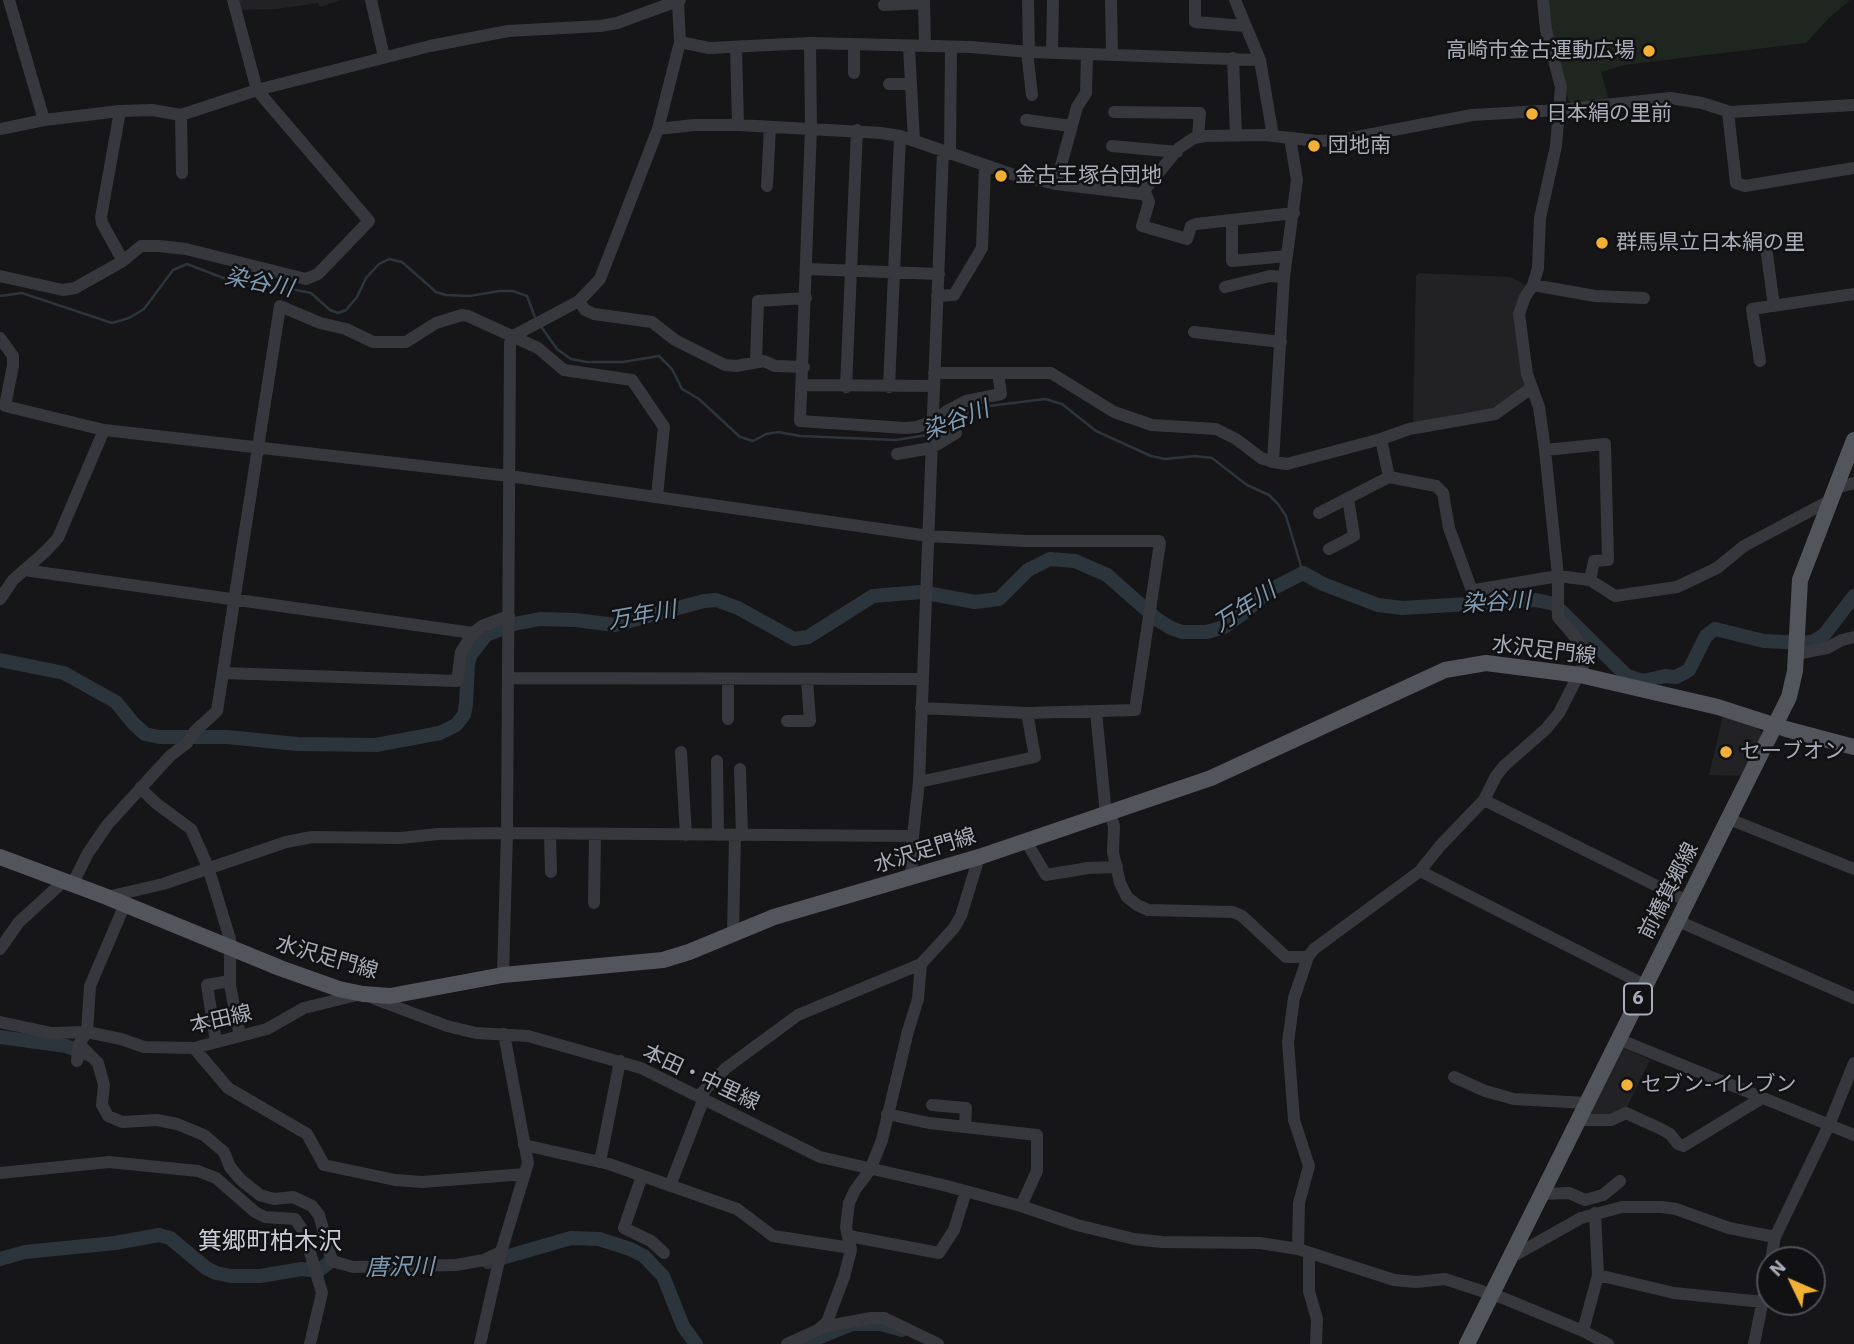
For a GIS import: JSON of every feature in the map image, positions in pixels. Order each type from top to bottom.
[{"type":"main road","name":"前橋箕郷線","points":[[1466,1344],[1789,697],[1794,682],[1800,580],[1854,440]]},
{"type":"main road","name":"水沢足門線","points":[[0,858],[107,897],[232,950],[327,985],[363,995],[390,996],[503,975],[663,960],[774,917],[979,857],[1211,778],[1445,670],[1486,663],[1580,675],[1718,707],[1854,747]]},
{"type":"street","points":[[9,0],[44,120]]},
{"type":"street","points":[[0,276],[64,290],[75,288],[123,261],[141,246],[159,246],[186,249],[306,279],[318,274],[369,221],[257,90],[233,0]]},
{"type":"street","points":[[371,0],[384,57]]},
{"type":"street","points":[[0,129],[44,120],[120,111],[152,110],[181,115],[257,90],[384,57],[508,31],[600,26],[651,6],[679,0],[680,42],[658,129],[600,279],[579,302],[513,336],[510,343],[507,833],[503,975]]},
{"type":"street","points":[[1028,0],[1031,95]]},
{"type":"street","points":[[1052,53],[1053,0]]},
{"type":"street","points":[[1111,0],[1112,54]]},
{"type":"street","points":[[1195,0],[1195,22],[1245,26]]},
{"type":"street","points":[[1235,0],[1260,60],[1273,136]]},
{"type":"street","points":[[1316,1344],[1317,1319],[1309,1291],[1297,1215],[1309,1166],[1294,1120],[1288,1042],[1294,998],[1308,957],[1314,949],[1420,872],[1440,846],[1484,800],[1504,766],[1546,729],[1559,713],[1583,666],[1576,638],[1558,617],[1558,576],[1545,450],[1539,407],[1530,388],[1518,314],[1533,285],[1538,268],[1540,218],[1556,146],[1561,87],[1546,30],[1543,0]]},
{"type":"street","points":[[884,5],[924,1],[925,46]]},
{"type":"street","points":[[680,42],[709,48],[810,43],[1260,60]]},
{"type":"street","points":[[810,43],[811,128],[800,422],[905,428],[931,435],[956,433]]},
{"type":"street","points":[[853,73],[854,45]]},
{"type":"street","points":[[736,47],[738,125]]},
{"type":"street","points":[[909,47],[914,141]]},
{"type":"street","points":[[911,877],[919,782],[937,296],[951,47]]},
{"type":"street","points":[[1056,184],[1077,107],[1086,93],[1087,54]]},
{"type":"street","points":[[1233,58],[1236,135]]},
{"type":"street","points":[[889,84],[911,84]]},
{"type":"street","points":[[658,129],[694,125],[738,125],[857,130],[900,136],[1011,174],[1056,184],[1141,194],[1177,152],[1187,142],[1198,137],[1236,135],[1317,141],[1341,140],[1472,114],[1559,110],[1670,98],[1702,103],[1728,112],[1854,105]]},
{"type":"street","points":[[120,111],[101,217],[123,261]]},
{"type":"street","points":[[1114,112],[1200,113],[1198,137]]},
{"type":"street","points":[[1728,112],[1736,183],[1745,186],[1854,168]]},
{"type":"street","points":[[181,115],[182,173]]},
{"type":"street","points":[[1026,120],[1072,126]]},
{"type":"street","points":[[768,186],[770,127]]},
{"type":"street","points":[[845,387],[857,130]]},
{"type":"street","points":[[889,387],[900,136]]},
{"type":"street","points":[[1273,462],[1284,277],[1297,180],[1290,138]]},
{"type":"street","points":[[1112,146],[1177,152]]},
{"type":"street","points":[[937,296],[954,295],[982,248],[985,166]]},
{"type":"street","points":[[985,183],[993,185],[1011,174]]},
{"type":"street","points":[[1145,191],[1149,202],[1142,226],[1187,239],[1192,225],[1294,213]]},
{"type":"street","points":[[1231,220],[1233,261],[1287,256]]},
{"type":"street","points":[[1765,240],[1774,306]]},
{"type":"street","points":[[807,269],[939,274]]},
{"type":"street","points":[[1225,287],[1270,276],[1284,277]]},
{"type":"street","points":[[1533,285],[1595,296],[1644,298]]},
{"type":"street","points":[[1760,361],[1752,309],[1854,294]]},
{"type":"street","points":[[756,362],[758,301],[806,298]]},
{"type":"street","points":[[579,302],[585,310],[594,314],[652,322],[675,340],[725,365],[736,366],[764,361],[775,366],[804,367]]},
{"type":"street","points":[[0,949],[19,922],[68,882],[108,824],[170,756],[187,743],[195,731],[217,711],[280,306],[373,342],[406,342],[436,323],[462,315],[468,316],[538,348],[564,370],[629,379],[664,427],[657,496]]},
{"type":"street","points":[[1194,332],[1281,342]]},
{"type":"street","points":[[0,338],[13,356],[5,406],[104,430],[509,476],[929,536],[1160,543],[1135,709],[1027,713],[921,708]]},
{"type":"street","points":[[803,385],[889,387],[934,379],[998,373],[1051,373],[1114,412],[1152,425],[1216,429],[1236,439],[1261,458],[1287,464],[1409,429],[1495,414],[1530,388]]},
{"type":"street","points":[[897,454],[931,435],[967,401],[1001,394],[998,373]]},
{"type":"street","points":[[0,599],[13,580],[58,538],[104,430]]},
{"type":"street","points":[[1381,439],[1389,477]]},
{"type":"street","points":[[1545,450],[1605,444],[1608,559],[1594,561],[1590,580]]},
{"type":"street","points":[[1320,513],[1389,477],[1436,486],[1443,494],[1449,528],[1471,588],[1475,590],[1558,576],[1590,580],[1615,596],[1677,587],[1717,568],[1744,546],[1854,483]]},
{"type":"street","points":[[1329,549],[1354,536],[1349,498]]},
{"type":"street","points":[[24,570],[473,633]]},
{"type":"street","points":[[223,673],[457,681],[461,652],[473,633],[482,626],[509,616]]},
{"type":"street","points":[[1796,652],[1827,648],[1854,637]]},
{"type":"street","points":[[508,678],[922,679]]},
{"type":"street","points":[[728,679],[728,719]]},
{"type":"street","points":[[787,721],[810,721],[807,680]]},
{"type":"street","points":[[1096,712],[1108,815],[1114,826],[1113,852],[1127,897],[1148,910],[1233,912],[1242,916],[1286,957],[1308,957]]},
{"type":"street","points":[[919,782],[1035,757],[1027,713]]},
{"type":"street","points":[[681,752],[686,835]]},
{"type":"street","points":[[717,761],[718,835]]},
{"type":"street","points":[[733,934],[740,769]]},
{"type":"street","points":[[140,788],[191,829],[208,867],[232,950],[230,981],[240,1036]]},
{"type":"street","points":[[1484,800],[1687,901]]},
{"type":"street","points":[[1729,819],[1854,869]]},
{"type":"street","points":[[107,897],[163,884],[286,842],[312,837],[401,838],[438,834],[507,833],[913,836]]},
{"type":"street","points":[[550,834],[551,872]]},
{"type":"street","points":[[594,903],[595,834]]},
{"type":"street","points":[[1026,841],[1046,875],[1088,868],[1117,867]]},
{"type":"street","points":[[670,1186],[702,1096],[726,1068],[798,1015],[921,964],[954,928],[961,916],[979,857]]},
{"type":"street","points":[[1420,872],[1645,985]]},
{"type":"street","points":[[77,1060],[79,1044],[87,1032],[90,986],[125,904]]},
{"type":"street","points":[[1678,921],[1854,998]]},
{"type":"street","points":[[823,1327],[844,1278],[850,1242],[846,1227],[849,1203],[870,1170],[882,1140],[918,999],[921,964]]},
{"type":"street","points":[[216,1042],[207,985],[230,981]]},
{"type":"street","name":"本田線","points":[[0,1022],[52,1032],[87,1032],[144,1047],[194,1048],[267,1030],[304,1008],[363,995]]},
{"type":"street","name":"本田・中里線","points":[[363,995],[476,1034],[503,1034],[551,1041],[620,1061],[657,1074],[808,1152],[870,1170],[966,1191],[1077,1225],[1134,1239],[1162,1242],[1260,1243],[1303,1251],[1394,1280],[1416,1282],[1446,1279],[1492,1294],[1608,1344]]},
{"type":"street","points":[[480,1344],[501,1254],[528,1163],[503,1034]]},
{"type":"street","points":[[1618,1039],[1854,1135]]},
{"type":"street","points":[[79,1044],[98,1063],[104,1085],[102,1105],[108,1116],[122,1122],[157,1120],[177,1124],[204,1135],[224,1152],[230,1167],[241,1180],[260,1195],[274,1199],[293,1197],[312,1206],[319,1215],[332,1261],[353,1267],[456,1265],[501,1254]]},
{"type":"street","points":[[194,1048],[228,1088],[307,1134],[324,1165],[395,1180],[422,1182],[525,1174]]},
{"type":"street","points":[[600,1162],[620,1061]]},
{"type":"street","points":[[1773,1246],[1775,1237],[1829,1125],[1854,1063]]},
{"type":"street","points":[[1454,1077],[1514,1099],[1587,1103]]},
{"type":"street","points":[[1579,1120],[1611,1120],[1626,1113],[1670,1134],[1683,1146],[1762,1098]]},
{"type":"street","points":[[929,1123],[932,1101],[966,1108],[965,1126]]},
{"type":"street","points":[[887,1114],[929,1123],[1037,1135],[1037,1171],[1021,1206]]},
{"type":"street","points":[[524,1145],[600,1162],[737,1209],[773,1236],[939,1253],[954,1230],[966,1191]]},
{"type":"street","points":[[0,1172],[109,1161],[198,1171],[216,1178],[255,1213],[265,1217],[295,1219],[304,1232],[322,1293],[310,1344]]},
{"type":"street","points":[[642,1176],[624,1228],[651,1241],[664,1253]]},
{"type":"street","points":[[1541,1195],[1569,1193],[1585,1200],[1601,1195],[1620,1181]]},
{"type":"street","points":[[1583,1331],[1598,1275],[1601,1195]]},
{"type":"street","points":[[1511,1255],[1569,1223],[1601,1211],[1622,1207],[1676,1209],[1729,1228],[1775,1237]]},
{"type":"street","points":[[1598,1275],[1693,1296],[1756,1301]]},
{"type":"street","points":[[1754,1344],[1760,1316]]},
{"type":"street","points":[[787,1344],[823,1327],[871,1318],[884,1318],[937,1344]]},
{"type":"shaded area","points":[[238,0],[341,0],[320,7],[318,3],[277,9],[240,10]]},
{"type":"shaded area","name":"高崎市金古運動広場","points":[[1548,0],[1850,0],[1806,43],[1624,65],[1601,72],[1609,100],[1571,103],[1568,100],[1565,78],[1551,29]]},
{"type":"shaded area","points":[[1419,273],[1510,277],[1524,284],[1526,289],[1519,301],[1526,386],[1496,411],[1463,413],[1416,424],[1413,420],[1416,276]]},
{"type":"shaded area","points":[[1723,715],[1758,725],[1760,730],[1763,739],[1747,776],[1709,775]]},
{"type":"shaded area","points":[[1622,1047],[1650,1060],[1626,1109],[1610,1117],[1587,1117]]},
{"type":"waterway","name":"染谷川","points":[[0,296],[22,293],[112,323],[129,318],[144,309],[173,270],[187,264],[239,284],[266,284],[311,293],[330,310],[338,313],[346,310],[357,297],[366,278],[379,264],[389,259],[402,262],[436,292],[446,295],[470,296],[513,291],[527,296],[536,320]]},
{"type":"waterway","name":"染谷川","points":[[540,325],[557,349],[571,359],[623,362],[659,356],[672,369],[682,389],[699,399],[740,437],[753,441],[766,434],[778,432],[800,436],[896,440],[927,435]]},
{"type":"waterway","name":"染谷川","points":[[937,433],[969,412],[989,406],[1045,399],[1062,404],[1096,431],[1151,456],[1165,459],[1195,456],[1212,458],[1247,485],[1269,495],[1278,504],[1286,516],[1303,573]]},
{"type":"waterway","name":"万年川","points":[[0,660],[64,673],[116,702],[145,734],[159,737],[227,737],[297,744],[376,745],[440,733],[456,725],[464,715],[470,656],[486,635],[514,624],[540,619],[615,625],[716,600],[738,608],[794,639],[808,637],[873,596],[921,592],[975,602],[999,599],[1028,570],[1050,559],[1075,561],[1107,575],[1158,620],[1182,632],[1207,632],[1224,627],[1268,591],[1303,573],[1323,584],[1378,605],[1402,608],[1536,600],[1554,604],[1627,676],[1643,681],[1665,676],[1676,677],[1689,670],[1706,636],[1715,629],[1764,641],[1814,641],[1824,635],[1854,596]]},
{"type":"waterway","name":"唐沢川","points":[[0,1037],[66,1046],[87,1054]]},
{"type":"waterway","points":[[0,1259],[25,1252],[115,1243],[159,1235],[170,1238],[206,1268],[231,1276],[260,1276],[302,1269],[318,1271],[331,1261]]},
{"type":"waterway","name":"唐沢川","points":[[488,1262],[571,1238],[599,1239],[630,1249],[644,1256],[663,1276],[683,1326],[696,1344]]},
{"type":"waterway","name":"唐沢川","points":[[803,1344],[852,1324],[881,1324],[902,1330]]},
{"type":"place","name":"高崎市金古運動広場","points":[[1649,51]]},
{"type":"place","name":"日本絹の里前","points":[[1532,114]]},
{"type":"place","name":"団地南","points":[[1314,146]]},
{"type":"place","name":"金古王塚台団地","points":[[1001,176]]},
{"type":"place","name":"群馬県立日本絹の里","points":[[1602,243]]},
{"type":"place","name":"セーブオン","points":[[1726,752]]},
{"type":"place","name":"セブン-イレブン","points":[[1627,1085]]},
{"type":"district","name":"箕郷町柏木沢","points":[[270,1242]]}]
